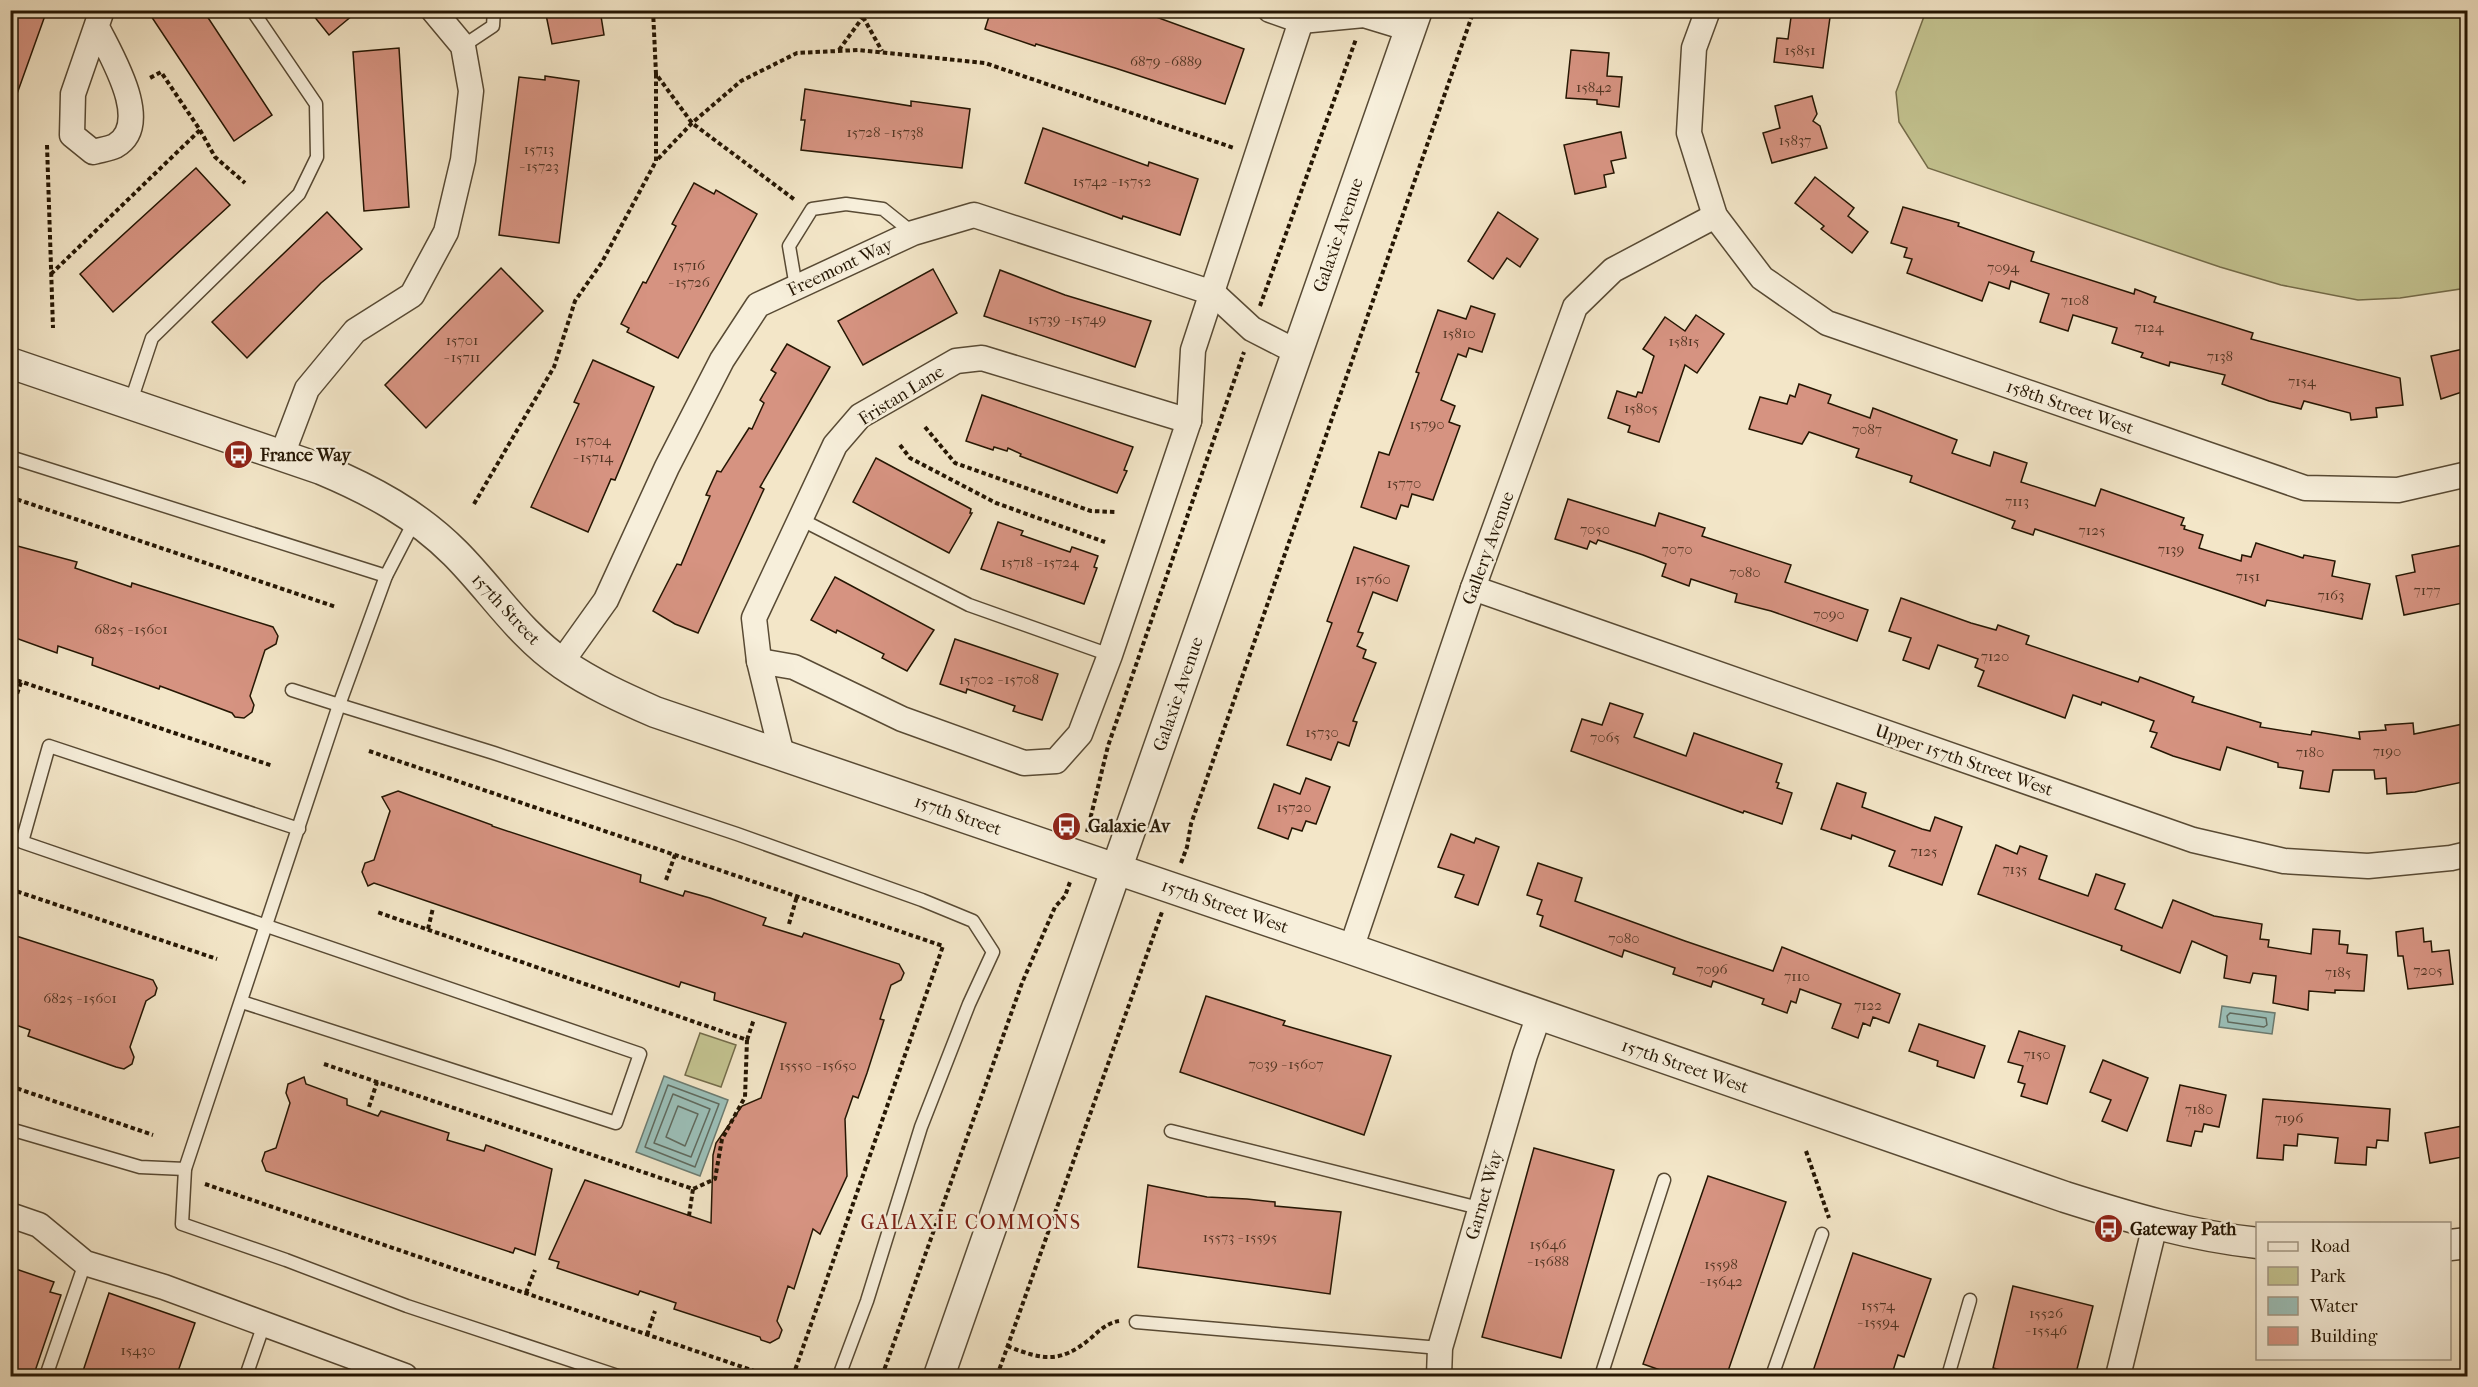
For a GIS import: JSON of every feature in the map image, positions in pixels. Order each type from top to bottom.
[{"type":"street","points":[[282,455],[307,389],[355,331],[412,295],[446,232],[463,160],[471,91],[463,46],[434,10]]},
{"type":"street","points":[[1270,10],[1301,21],[1364,15],[1413,20]]},
{"type":"street","name":"158th Street West","points":[[1708,10],[1694,48],[1689,133],[1715,216],[1761,278],[1827,323],[2305,489],[2398,490],[2468,474]]},
{"type":"street","name":"Galaxie Avenue","points":[[939,1377],[1413,20]]},
{"type":"street","points":[[759,661],[794,667],[902,719],[1024,763],[1056,761],[1080,734],[1110,655],[1189,421],[1193,350],[1301,21]]},
{"type":"street","name":"Freemont Way","points":[[561,663],[606,600],[667,467],[722,360],[758,305],[913,233],[975,215],[1213,292],[1252,329],[1297,352]]},
{"type":"street","name":"Gallery Avenue","points":[[1351,949],[1473,588],[1575,307],[1613,270],[1715,216]]},
{"type":"street","name":"Fristan Lane","points":[[782,755],[759,661],[754,618],[834,446],[860,416],[956,361],[982,358],[1189,421]]},
{"type":"street","name":"157th Street","points":[[10,363],[282,455],[369,489],[415,519],[455,553],[522,630],[561,663],[605,690],[645,708],[1117,869]]},
{"type":"street","name":"Upper 157th Street West","points":[[1473,588],[2193,840],[2284,861],[2368,866],[2451,858],[2468,854]]},
{"type":"street","name":"157th Street West","points":[[1117,869],[2065,1197],[2155,1224],[2217,1239],[2256,1243]]},
{"type":"street","name":"Garnet Way","points":[[1439,1377],[1440,1348],[1479,1208],[1539,1015]]},
{"type":"street","points":[[10,1215],[39,1225],[85,1263],[164,1287],[405,1377]]},
{"type":"street","points":[[2118,1377],[2155,1224]]},
{"type":"street","points":[[2451,1245],[2468,1243]]},
{"type":"lane","points":[[130,404],[152,338],[299,194],[317,157],[316,104],[252,10]]},
{"type":"lane","points":[[463,46],[493,26],[494,10]]},
{"type":"lane","points":[[796,287],[789,246],[812,209],[846,204],[882,209],[913,233]]},
{"type":"lane","points":[[10,457],[386,576]]},
{"type":"lane","points":[[415,519],[386,576],[339,705],[185,1169],[182,1224],[407,1306],[618,1377]]},
{"type":"lane","points":[[800,519],[969,605],[1110,655]]},
{"type":"lane","points":[[292,690],[494,753],[737,834],[922,900],[973,921],[993,952],[969,1004],[921,1127],[867,1301],[839,1377]]},
{"type":"lane","points":[[242,1002],[616,1123],[640,1054],[266,928],[22,842],[49,746],[299,829]]},
{"type":"lane","points":[[10,1129],[140,1167],[185,1169]]},
{"type":"lane","points":[[1171,1131],[1479,1208]]},
{"type":"lane","points":[[1600,1377],[1664,1180]]},
{"type":"lane","points":[[1772,1377],[1822,1234]]},
{"type":"lane","points":[[46,1377],[85,1263]]},
{"type":"lane","points":[[1948,1377],[1970,1300]]},
{"type":"lane","points":[[1136,1322],[1440,1348]]},
{"type":"lane","points":[[246,1377],[264,1324]]},
{"type":"path","points":[[653,10],[657,74],[656,161]]},
{"type":"path","points":[[862,10],[863,17],[882,52]]},
{"type":"path","points":[[997,1377],[1187,847],[1195,812],[1474,10]]},
{"type":"path","points":[[882,1377],[1022,983],[1055,907],[1065,896],[1080,857],[1100,787],[1108,746],[1252,329],[1364,15]]},
{"type":"path","points":[[838,51],[863,17]]},
{"type":"path","points":[[474,504],[554,367],[575,301],[602,262],[656,161],[692,123],[741,81],[797,53],[882,52],[985,63],[1257,156]]},
{"type":"path","points":[[148,80],[161,72],[200,130],[215,157],[245,183]]},
{"type":"path","points":[[657,74],[692,123],[794,199],[812,209]]},
{"type":"path","points":[[51,274],[200,130]]},
{"type":"path","points":[[47,145],[53,328]]},
{"type":"path","points":[[925,427],[955,463],[1091,511],[1115,512]]},
{"type":"path","points":[[900,445],[910,458],[996,503],[1105,542]]},
{"type":"path","points":[[10,496],[336,607]]},
{"type":"path","points":[[10,678],[273,766]]},
{"type":"path","points":[[10,715],[21,682]]},
{"type":"path","points":[[369,751],[943,946],[793,1377]]},
{"type":"path","points":[[666,880],[675,855]]},
{"type":"path","points":[[10,889],[216,959]]},
{"type":"path","points":[[789,924],[797,897]]},
{"type":"path","points":[[428,929],[433,908]]},
{"type":"path","points":[[377,912],[747,1040]]},
{"type":"path","points":[[324,1064],[693,1189],[715,1179],[722,1139],[745,1097],[747,1040],[754,1019]]},
{"type":"path","points":[[369,1107],[377,1082]]},
{"type":"path","points":[[10,1086],[153,1135]]},
{"type":"path","points":[[1806,1151],[1833,1231],[1822,1234]]},
{"type":"path","points":[[205,1184],[769,1377]]},
{"type":"path","points":[[689,1216],[693,1189]]},
{"type":"path","points":[[526,1293],[535,1270]]},
{"type":"path","points":[[647,1335],[655,1311]]},
{"type":"path","points":[[1007,1346],[1030,1355],[1058,1358],[1083,1345],[1111,1322],[1136,1322]]},
{"type":"green space","points":[[1926,11],[2467,11],[2467,288],[2400,298],[2358,300],[2281,285],[2220,267],[1928,168],[1899,122],[1896,92]]},
{"type":"green space","points":[[700,1033],[736,1045],[721,1087],[685,1075]]},
{"type":"water","points":[[2222,1006],[2275,1013],[2272,1034],[2219,1027]]},
{"type":"water","points":[[664,1076],[728,1100],[700,1176],[636,1152]]},
{"type":"building","points":[[10,10],[47,10],[13,105],[10,105]]},
{"type":"building","points":[[147,10],[203,10],[272,115],[234,141]]},
{"type":"building","points":[[309,10],[359,10],[329,35]]},
{"type":"building","points":[[545,10],[600,10],[604,35],[552,44]]},
{"type":"building","points":[[991,10],[1137,10],[1244,49],[1225,104],[985,29]]},
{"type":"building","points":[[1792,10],[1831,10],[1823,68],[1774,62],[1777,38],[1788,39]]},
{"type":"building","points":[[399,48],[409,207],[364,211],[353,52]]},
{"type":"building","points":[[1571,50],[1609,53],[1607,76],[1622,77],[1619,107],[1597,104],[1597,100],[1566,98]]},
{"type":"building","points":[[545,76],[579,81],[559,243],[499,235],[519,77],[545,80]]},
{"type":"building","points":[[805,89],[911,106],[911,101],[970,109],[962,168],[801,150],[805,120],[801,120]]},
{"type":"building","points":[[1812,96],[1817,114],[1813,121],[1820,126],[1827,148],[1772,163],[1763,133],[1780,128],[1775,106]]},
{"type":"building","points":[[1043,128],[1148,166],[1149,162],[1198,179],[1180,235],[1123,216],[1122,219],[1025,183]]},
{"type":"building","points":[[1621,132],[1626,158],[1611,161],[1614,173],[1604,175],[1606,187],[1575,194],[1564,145]]},
{"type":"building","points":[[196,168],[230,205],[113,312],[80,274]]},
{"type":"building","points":[[1815,177],[1854,208],[1848,216],[1868,232],[1852,253],[1821,229],[1824,226],[1795,203]]},
{"type":"building","points":[[694,183],[714,194],[716,190],[757,214],[678,358],[627,332],[629,328],[621,324],[676,226],[672,224]]},
{"type":"building","points":[[1903,207],[1959,223],[1958,226],[2034,252],[2031,261],[2134,294],[2135,289],[2156,297],[2154,302],[2253,333],[2251,339],[2400,378],[2403,405],[2376,408],[2377,417],[2351,420],[2350,413],[2304,401],[2301,409],[2269,401],[2222,384],[2225,375],[2170,362],[2169,366],[2141,357],[2143,353],[2112,343],[2117,328],[2073,315],[2068,331],[2040,322],[2049,294],[2011,281],[2009,289],[1989,282],[1982,301],[1907,273],[1912,259],[1904,257],[1907,248],[1891,243]]},
{"type":"building","points":[[327,212],[362,249],[321,283],[247,358],[212,322]]},
{"type":"building","points":[[1498,212],[1538,239],[1520,267],[1507,258],[1493,279],[1468,261]]},
{"type":"building","points":[[501,268],[543,311],[426,428],[385,385]]},
{"type":"building","points":[[933,269],[957,313],[863,365],[838,321]]},
{"type":"building","points":[[1000,270],[1065,295],[1151,321],[1135,367],[984,316]]},
{"type":"building","points":[[1471,306],[1495,314],[1482,352],[1469,348],[1466,357],[1458,354],[1441,400],[1455,406],[1449,422],[1460,426],[1433,500],[1412,494],[1408,507],[1401,505],[1396,519],[1361,507],[1379,452],[1389,455],[1419,373],[1416,372],[1438,310],[1466,319]]},
{"type":"building","points":[[1696,315],[1724,334],[1697,373],[1685,365],[1659,442],[1628,432],[1630,426],[1608,418],[1617,391],[1636,397],[1638,392],[1642,393],[1654,356],[1643,349],[1665,317],[1685,331]]},
{"type":"building","points":[[787,344],[830,367],[760,487],[764,489],[698,633],[675,624],[653,611],[677,564],[681,565],[710,496],[706,495],[717,471],[721,472],[749,428],[752,429],[764,403],[760,400],[776,373],[771,370]]},
{"type":"building","points":[[2468,348],[2468,390],[2441,399],[2431,356]]},
{"type":"building","points":[[593,360],[654,387],[615,480],[611,479],[588,532],[531,507],[579,404],[574,402]]},
{"type":"building","points":[[1799,384],[1831,395],[1828,403],[1870,418],[1873,408],[1957,440],[1952,453],[1990,466],[1994,452],[2027,463],[2021,482],[2095,506],[2101,489],[2184,518],[2181,525],[2185,526],[2184,529],[2203,535],[2199,548],[2241,561],[2242,555],[2251,557],[2256,543],[2303,558],[2304,555],[2335,561],[2332,576],[2370,584],[2362,619],[2267,600],[2265,606],[2035,529],[2033,535],[2012,528],[2015,521],[1910,482],[1912,476],[1856,457],[1859,449],[1809,432],[1802,444],[1749,429],[1760,397],[1787,404],[1790,395],[1795,397]]},
{"type":"building","points":[[982,395],[1133,447],[1124,470],[1127,471],[1117,493],[1020,456],[1021,454],[1008,448],[1007,451],[994,447],[993,450],[966,441]]},
{"type":"building","points":[[876,458],[971,509],[970,513],[972,513],[949,553],[853,502]]},
{"type":"building","points":[[1568,499],[1655,526],[1659,513],[1705,528],[1702,536],[1791,565],[1785,582],[1868,610],[1857,641],[1771,611],[1735,602],[1737,594],[1691,579],[1689,586],[1662,576],[1666,564],[1643,555],[1598,540],[1596,544],[1590,541],[1587,549],[1555,539]]},
{"type":"building","points":[[998,522],[1023,531],[1021,535],[1070,552],[1072,547],[1098,556],[1094,567],[1097,568],[1084,604],[981,569]]},
{"type":"building","points":[[10,544],[77,562],[75,568],[131,587],[132,583],[273,627],[278,636],[276,644],[265,650],[250,696],[254,705],[252,712],[244,718],[235,717],[232,713],[160,686],[159,689],[92,665],[93,658],[58,646],[57,653],[10,636]]},
{"type":"building","points":[[2468,544],[2468,602],[2404,615],[2396,576],[2415,572],[2412,555]]},
{"type":"building","points":[[1354,547],[1409,566],[1397,601],[1373,592],[1358,632],[1363,633],[1357,646],[1366,650],[1363,658],[1376,663],[1353,721],[1357,722],[1349,746],[1338,742],[1331,760],[1287,745],[1332,623],[1327,621]]},
{"type":"building","points":[[835,577],[934,630],[907,671],[882,658],[884,654],[837,630],[836,633],[811,620]]},
{"type":"building","points":[[1901,598],[1971,623],[1996,630],[1998,625],[2029,636],[2026,644],[2138,682],[2140,677],[2194,697],[2192,702],[2261,723],[2260,727],[2311,735],[2312,731],[2360,739],[2359,732],[2386,730],[2385,725],[2413,723],[2414,734],[2468,723],[2468,781],[2415,792],[2387,794],[2386,778],[2375,779],[2374,770],[2333,770],[2329,792],[2300,788],[2303,771],[2278,767],[2278,763],[2227,747],[2220,770],[2173,756],[2151,747],[2157,733],[2150,731],[2154,721],[2102,702],[2101,705],[2073,695],[2065,718],[1978,686],[1984,671],[1975,667],[1978,659],[1938,645],[1929,669],[1903,660],[1911,638],[1889,631]]},
{"type":"building","points":[[955,639],[1058,674],[1042,720],[1013,711],[1015,706],[967,689],[966,693],[940,684]]},
{"type":"building","points":[[1610,703],[1643,714],[1634,737],[1686,756],[1694,733],[1782,764],[1776,782],[1779,783],[1777,788],[1792,793],[1782,824],[1744,811],[1743,813],[1571,751],[1582,719],[1602,725]]},
{"type":"building","points":[[1306,778],[1330,787],[1316,824],[1306,821],[1302,831],[1292,828],[1288,839],[1258,828],[1274,784],[1300,794]]},
{"type":"building","points":[[1837,783],[1866,793],[1862,807],[1922,829],[1930,831],[1935,817],[1962,827],[1942,885],[1889,866],[1895,851],[1852,835],[1851,839],[1821,829]]},
{"type":"building","points":[[398,791],[492,826],[641,875],[640,882],[683,896],[685,891],[710,898],[766,918],[763,925],[802,937],[804,933],[899,964],[904,973],[901,980],[891,985],[880,1019],[884,1020],[867,1073],[858,1098],[853,1096],[845,1119],[847,1176],[820,1234],[813,1229],[794,1289],[788,1286],[777,1321],[782,1330],[779,1338],[770,1343],[761,1340],[760,1337],[674,1309],[676,1303],[640,1291],[638,1295],[557,1268],[559,1262],[549,1259],[585,1180],[711,1223],[713,1155],[716,1143],[742,1106],[761,1098],[786,1023],[714,1000],[715,993],[681,982],[679,987],[374,883],[368,886],[362,872],[365,863],[374,860],[390,811],[382,797]]},
{"type":"building","points":[[1451,834],[1474,843],[1476,838],[1499,847],[1478,905],[1455,897],[1464,875],[1438,867]]},
{"type":"building","points":[[1996,845],[2017,854],[2020,846],[2047,856],[2039,879],[2088,896],[2096,874],[2125,884],[2115,909],[2162,928],[2173,900],[2214,916],[2262,924],[2260,939],[2269,940],[2268,947],[2311,954],[2313,929],[2340,931],[2339,944],[2348,945],[2347,953],[2367,955],[2364,991],[2335,990],[2335,993],[2309,991],[2308,1010],[2273,1003],[2276,976],[2253,973],[2250,983],[2224,978],[2227,956],[2192,941],[2180,973],[2121,950],[2122,946],[1978,894]]},
{"type":"building","points":[[1538,863],[1582,878],[1575,901],[1685,941],[1773,971],[1782,947],[1900,994],[1889,1023],[1873,1017],[1870,1026],[1863,1023],[1858,1038],[1832,1028],[1841,1004],[1800,989],[1796,1003],[1791,1001],[1787,1013],[1762,1004],[1764,999],[1713,981],[1711,987],[1673,974],[1675,968],[1624,950],[1622,957],[1540,926],[1543,916],[1537,914],[1542,900],[1527,895]]},
{"type":"building","points":[[2423,928],[2424,942],[2431,941],[2432,952],[2449,950],[2453,984],[2408,989],[2403,956],[2398,956],[2396,932]]},
{"type":"building","points":[[10,934],[153,980],[157,988],[155,995],[146,1001],[130,1047],[134,1057],[132,1064],[124,1069],[116,1067],[28,1036],[30,1030],[10,1023]]},
{"type":"building","points":[[1206,996],[1285,1021],[1283,1025],[1391,1056],[1364,1135],[1180,1072]]},
{"type":"building","points":[[1919,1024],[1985,1046],[1974,1078],[1937,1066],[1938,1061],[1909,1051]]},
{"type":"building","points":[[2019,1031],[2065,1046],[2047,1104],[2021,1096],[2025,1084],[2018,1082],[2023,1066],[2008,1062]]},
{"type":"building","points":[[2103,1060],[2148,1078],[2127,1131],[2102,1121],[2111,1100],[2090,1092]]},
{"type":"building","points":[[304,1077],[306,1084],[347,1099],[347,1105],[378,1116],[381,1111],[449,1133],[447,1140],[484,1151],[486,1145],[552,1169],[535,1255],[515,1248],[513,1253],[266,1171],[262,1161],[265,1152],[276,1148],[290,1103],[286,1093],[288,1084]]},
{"type":"building","points":[[2180,1085],[2226,1095],[2219,1127],[2204,1124],[2202,1132],[2195,1131],[2191,1146],[2167,1141]]},
{"type":"building","points":[[2263,1099],[2390,1109],[2388,1141],[2377,1140],[2376,1148],[2367,1147],[2366,1165],[2335,1163],[2338,1138],[2298,1134],[2297,1146],[2284,1145],[2283,1160],[2257,1158]]},
{"type":"building","points":[[2468,1125],[2468,1156],[2430,1163],[2425,1133]]},
{"type":"building","points":[[1534,1148],[1614,1170],[1561,1358],[1482,1337]]},
{"type":"building","points":[[1708,1176],[1786,1202],[1726,1377],[1680,1377],[1643,1364]]},
{"type":"building","points":[[1148,1185],[1207,1197],[1275,1202],[1275,1206],[1341,1212],[1330,1294],[1138,1267]]},
{"type":"building","points":[[1853,1253],[1931,1279],[1904,1357],[1898,1355],[1891,1377],[1811,1377]]},
{"type":"building","points":[[10,1267],[54,1282],[50,1292],[61,1295],[33,1377],[10,1377]]},
{"type":"building","points":[[2013,1286],[2093,1306],[2075,1377],[1999,1377],[2001,1370],[1993,1368]]},
{"type":"building","points":[[109,1293],[195,1323],[176,1377],[81,1377]]},
{"type":"place","name":"France Way","points":[[239,455]]},
{"type":"place","name":"Galaxie Av","points":[[1067,826]]},
{"type":"place","name":"Gateway Path","points":[[2109,1229]]},
{"type":"district","name":"GALAXIE COMMONS","points":[[971,1222]]}]
